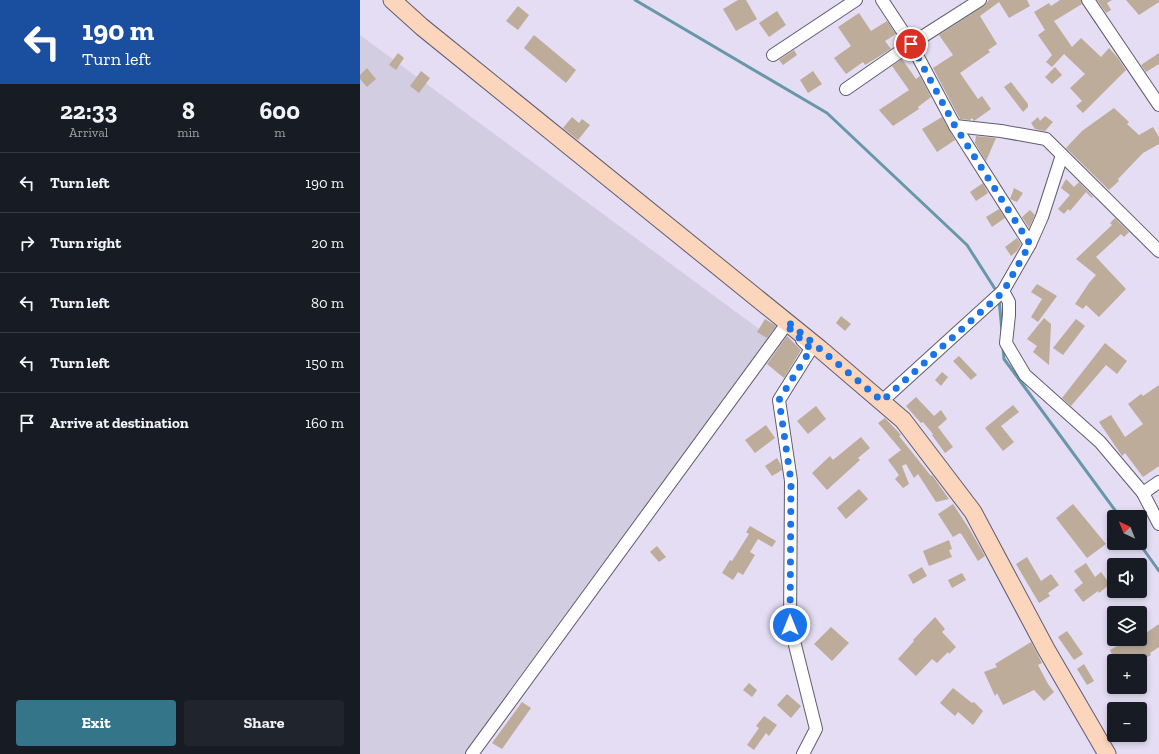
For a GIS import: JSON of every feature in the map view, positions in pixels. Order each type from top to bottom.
[{"type":"street","points":[[392,0],[422,27],[882,401],[903,420],[973,512],[1046,649],[1107,754]]},
{"type":"street","points":[[773,55],[856,0]]},
{"type":"street","points":[[882,0],[911,44],[955,126],[1030,244]]},
{"type":"street","points":[[846,89],[911,44],[980,0]]},
{"type":"street","points":[[1088,0],[1159,105]]},
{"type":"street","points":[[955,126],[1001,131],[1046,139],[1159,251]]},
{"type":"street","points":[[882,401],[1003,292],[1030,244],[1042,218],[1062,155]]},
{"type":"street","points":[[1003,292],[1009,302],[1006,344],[1025,375],[1100,442],[1143,493],[1159,524]]},
{"type":"street","points":[[472,754],[787,324]]},
{"type":"street","points":[[787,324],[811,349],[779,400],[791,481],[790,625],[816,729],[803,754]]},
{"type":"street","points":[[1143,493],[1159,482]]},
{"type":"shaded area","points":[[360,35],[770,337],[470,754],[360,754]]},
{"type":"building","points":[[738,0],[746,0],[757,19],[736,31],[723,9]]},
{"type":"building","points":[[989,0],[1027,0],[1030,6],[1009,18],[999,2],[980,16],[997,44],[988,50],[990,52],[960,73],[978,99],[982,96],[991,109],[974,121],[972,118],[970,120],[960,119],[933,68],[953,55],[939,35],[984,6]]},
{"type":"building","points":[[1060,0],[1081,0],[1082,4],[1054,21],[1072,47],[1081,38],[1101,57],[1109,48],[1126,70],[1083,113],[1076,106],[1082,101],[1070,88],[1085,74],[1064,54],[1052,67],[1046,62],[1052,55],[1038,35],[1045,30],[1034,12],[1049,3],[1051,6]]},
{"type":"building","points":[[1097,0],[1112,0],[1107,3],[1111,10],[1106,13]]},
{"type":"building","points":[[1126,0],[1159,0],[1159,2],[1139,15]]},
{"type":"building","points":[[518,6],[529,15],[518,30],[506,21]]},
{"type":"building","points":[[777,11],[786,25],[769,37],[759,23]]},
{"type":"building","points":[[859,13],[871,31],[887,21],[896,34],[885,41],[891,49],[865,65],[863,62],[846,74],[834,58],[851,46],[838,27]]},
{"type":"building","points":[[534,35],[576,70],[566,83],[524,48]]},
{"type":"building","points":[[794,50],[797,55],[783,65],[779,60]]},
{"type":"building","points":[[398,53],[404,58],[396,70],[389,65]]},
{"type":"building","points":[[1159,53],[1159,64],[1146,72],[1141,65]]},
{"type":"building","points":[[902,59],[916,79],[920,76],[931,97],[918,107],[919,109],[893,126],[879,110],[909,90],[892,66]]},
{"type":"building","points":[[1055,67],[1062,75],[1052,84],[1045,77]]},
{"type":"building","points":[[367,68],[376,79],[367,87],[360,79],[360,75]]},
{"type":"building","points":[[421,71],[430,78],[419,93],[410,86]]},
{"type":"building","points":[[813,71],[822,84],[808,93],[800,80]]},
{"type":"building","points":[[1011,82],[1028,104],[1028,107],[1023,112],[1004,87]]},
{"type":"building","points":[[1114,108],[1129,122],[1127,124],[1139,135],[1153,127],[1159,137],[1159,144],[1143,153],[1118,179],[1119,181],[1109,190],[1066,148],[1082,131]]},
{"type":"building","points":[[1045,116],[1053,122],[1045,131],[1035,129],[1031,123],[1038,117],[1040,121]]},
{"type":"building","points":[[572,117],[579,123],[582,119],[590,125],[578,140],[563,128]]},
{"type":"building","points":[[942,117],[955,140],[937,152],[922,129]]},
{"type":"building","points":[[976,136],[996,138],[986,161],[975,143]]},
{"type":"building","points":[[1066,179],[1074,187],[1079,182],[1093,197],[1092,198],[1086,192],[1070,211],[1068,209],[1064,214],[1058,209],[1070,195],[1061,188]]},
{"type":"building","points":[[983,183],[988,193],[976,201],[970,192]]},
{"type":"building","points":[[1014,188],[1023,193],[1017,202],[1010,199]]},
{"type":"building","points":[[999,209],[1005,218],[992,227],[986,217]]},
{"type":"building","points":[[1030,210],[1035,215],[1029,228],[1022,217]]},
{"type":"building","points":[[1115,218],[1129,232],[1124,237],[1121,234],[1096,257],[1126,289],[1099,317],[1086,305],[1083,309],[1075,304],[1096,275],[1076,259],[1112,225],[1110,223]]},
{"type":"building","points":[[1017,238],[1021,244],[1017,251],[1011,256],[1005,247]]},
{"type":"building","points":[[1037,284],[1057,296],[1038,322],[1031,317],[1042,299],[1031,292]]},
{"type":"building","points":[[841,316],[851,324],[845,331],[836,323]]},
{"type":"building","points":[[1044,318],[1051,324],[1049,365],[1033,352],[1037,346],[1027,339]]},
{"type":"building","points":[[765,319],[776,326],[767,338],[757,332]]},
{"type":"building","points":[[1076,319],[1085,326],[1063,355],[1053,348]]},
{"type":"building","points":[[787,336],[801,350],[784,378],[767,364]]},
{"type":"building","points":[[1105,343],[1127,361],[1117,374],[1106,365],[1071,406],[1062,398]]},
{"type":"building","points":[[959,356],[977,375],[971,380],[953,361]]},
{"type":"building","points":[[942,372],[948,377],[941,386],[935,380]]},
{"type":"building","points":[[1159,385],[1159,466],[1143,477],[1125,453],[1122,456],[1099,422],[1111,415],[1125,437],[1143,424],[1128,404],[1141,394],[1143,396]]},
{"type":"building","points":[[916,397],[934,416],[941,410],[947,419],[938,427],[953,447],[945,453],[932,435],[933,434],[906,406]]},
{"type":"building","points":[[1013,405],[1019,412],[1001,426],[1014,442],[1003,451],[985,428]]},
{"type":"building","points":[[816,406],[826,419],[808,434],[797,421]]},
{"type":"building","points":[[885,418],[901,435],[899,436],[931,476],[932,475],[949,499],[936,502],[918,474],[914,478],[906,464],[902,466],[909,484],[903,488],[895,479],[899,475],[888,460],[901,450],[878,423]]},
{"type":"building","points":[[766,425],[775,438],[755,453],[745,440]]},
{"type":"building","points":[[861,437],[870,448],[858,458],[860,460],[827,490],[812,473],[830,456],[833,460]]},
{"type":"building","points":[[777,458],[782,470],[772,476],[765,466]]},
{"type":"building","points":[[859,489],[868,499],[846,519],[837,508]]},
{"type":"building","points":[[953,504],[985,556],[978,561],[962,535],[960,533],[953,537],[938,514]]},
{"type":"building","points":[[1073,504],[1106,544],[1087,558],[1056,518]]},
{"type":"building","points":[[750,526],[776,541],[772,547],[758,539],[750,552],[755,555],[743,575],[738,572],[733,580],[722,573],[730,560],[732,561],[749,534],[746,532]]},
{"type":"building","points":[[949,540],[952,549],[949,550],[952,557],[929,566],[923,551]]},
{"type":"building","points":[[657,546],[666,557],[659,562],[650,552]]},
{"type":"building","points":[[1027,557],[1041,581],[1051,574],[1059,585],[1048,593],[1050,596],[1039,603],[1016,564]]},
{"type":"building","points":[[1086,563],[1095,577],[1101,572],[1107,580],[1107,586],[1083,602],[1074,590],[1083,583],[1074,571]]},
{"type":"building","points":[[922,567],[927,576],[913,584],[908,575]]},
{"type":"building","points":[[962,573],[966,580],[952,588],[948,580]]},
{"type":"building","points":[[935,617],[945,629],[942,632],[956,647],[949,654],[948,652],[937,663],[932,659],[916,676],[898,659],[914,641],[913,640]]},
{"type":"building","points":[[1159,624],[1159,647],[1150,653],[1151,655],[1147,657],[1147,654],[1112,654],[1110,650],[1117,646],[1147,646],[1147,632]]},
{"type":"building","points":[[831,627],[849,643],[832,661],[814,644]]},
{"type":"building","points":[[1067,631],[1083,654],[1074,660],[1058,637]]},
{"type":"building","points":[[1031,642],[1042,663],[1038,665],[1054,692],[1044,701],[1034,690],[1003,705],[997,693],[995,696],[984,672],[997,667],[995,664]]},
{"type":"building","points":[[1084,664],[1094,681],[1087,685],[1077,669]]},
{"type":"building","points":[[749,683],[757,690],[752,697],[743,690]]},
{"type":"building","points":[[953,688],[972,703],[974,702],[983,711],[973,725],[958,712],[955,716],[940,703]]},
{"type":"building","points":[[787,694],[801,706],[791,718],[777,705]]},
{"type":"building","points":[[522,702],[531,708],[502,749],[492,743]]},
{"type":"building","points":[[764,716],[777,725],[769,736],[766,733],[754,750],[747,745],[759,728],[756,726]]},
{"type":"waterway","points":[[635,0],[827,113],[967,245],[997,292]]},
{"type":"waterway","points":[[999,299],[1002,331]]},
{"type":"waterway","points":[[1003,347],[1004,359],[1115,510]]},
{"type":"waterway","points":[[1144,550],[1159,571]]},
{"type":"route","points":[[790,625],[791,481],[779,400],[811,349],[786,325],[788,322],[882,401],[1003,292],[1030,244],[955,126],[911,44]]}]
